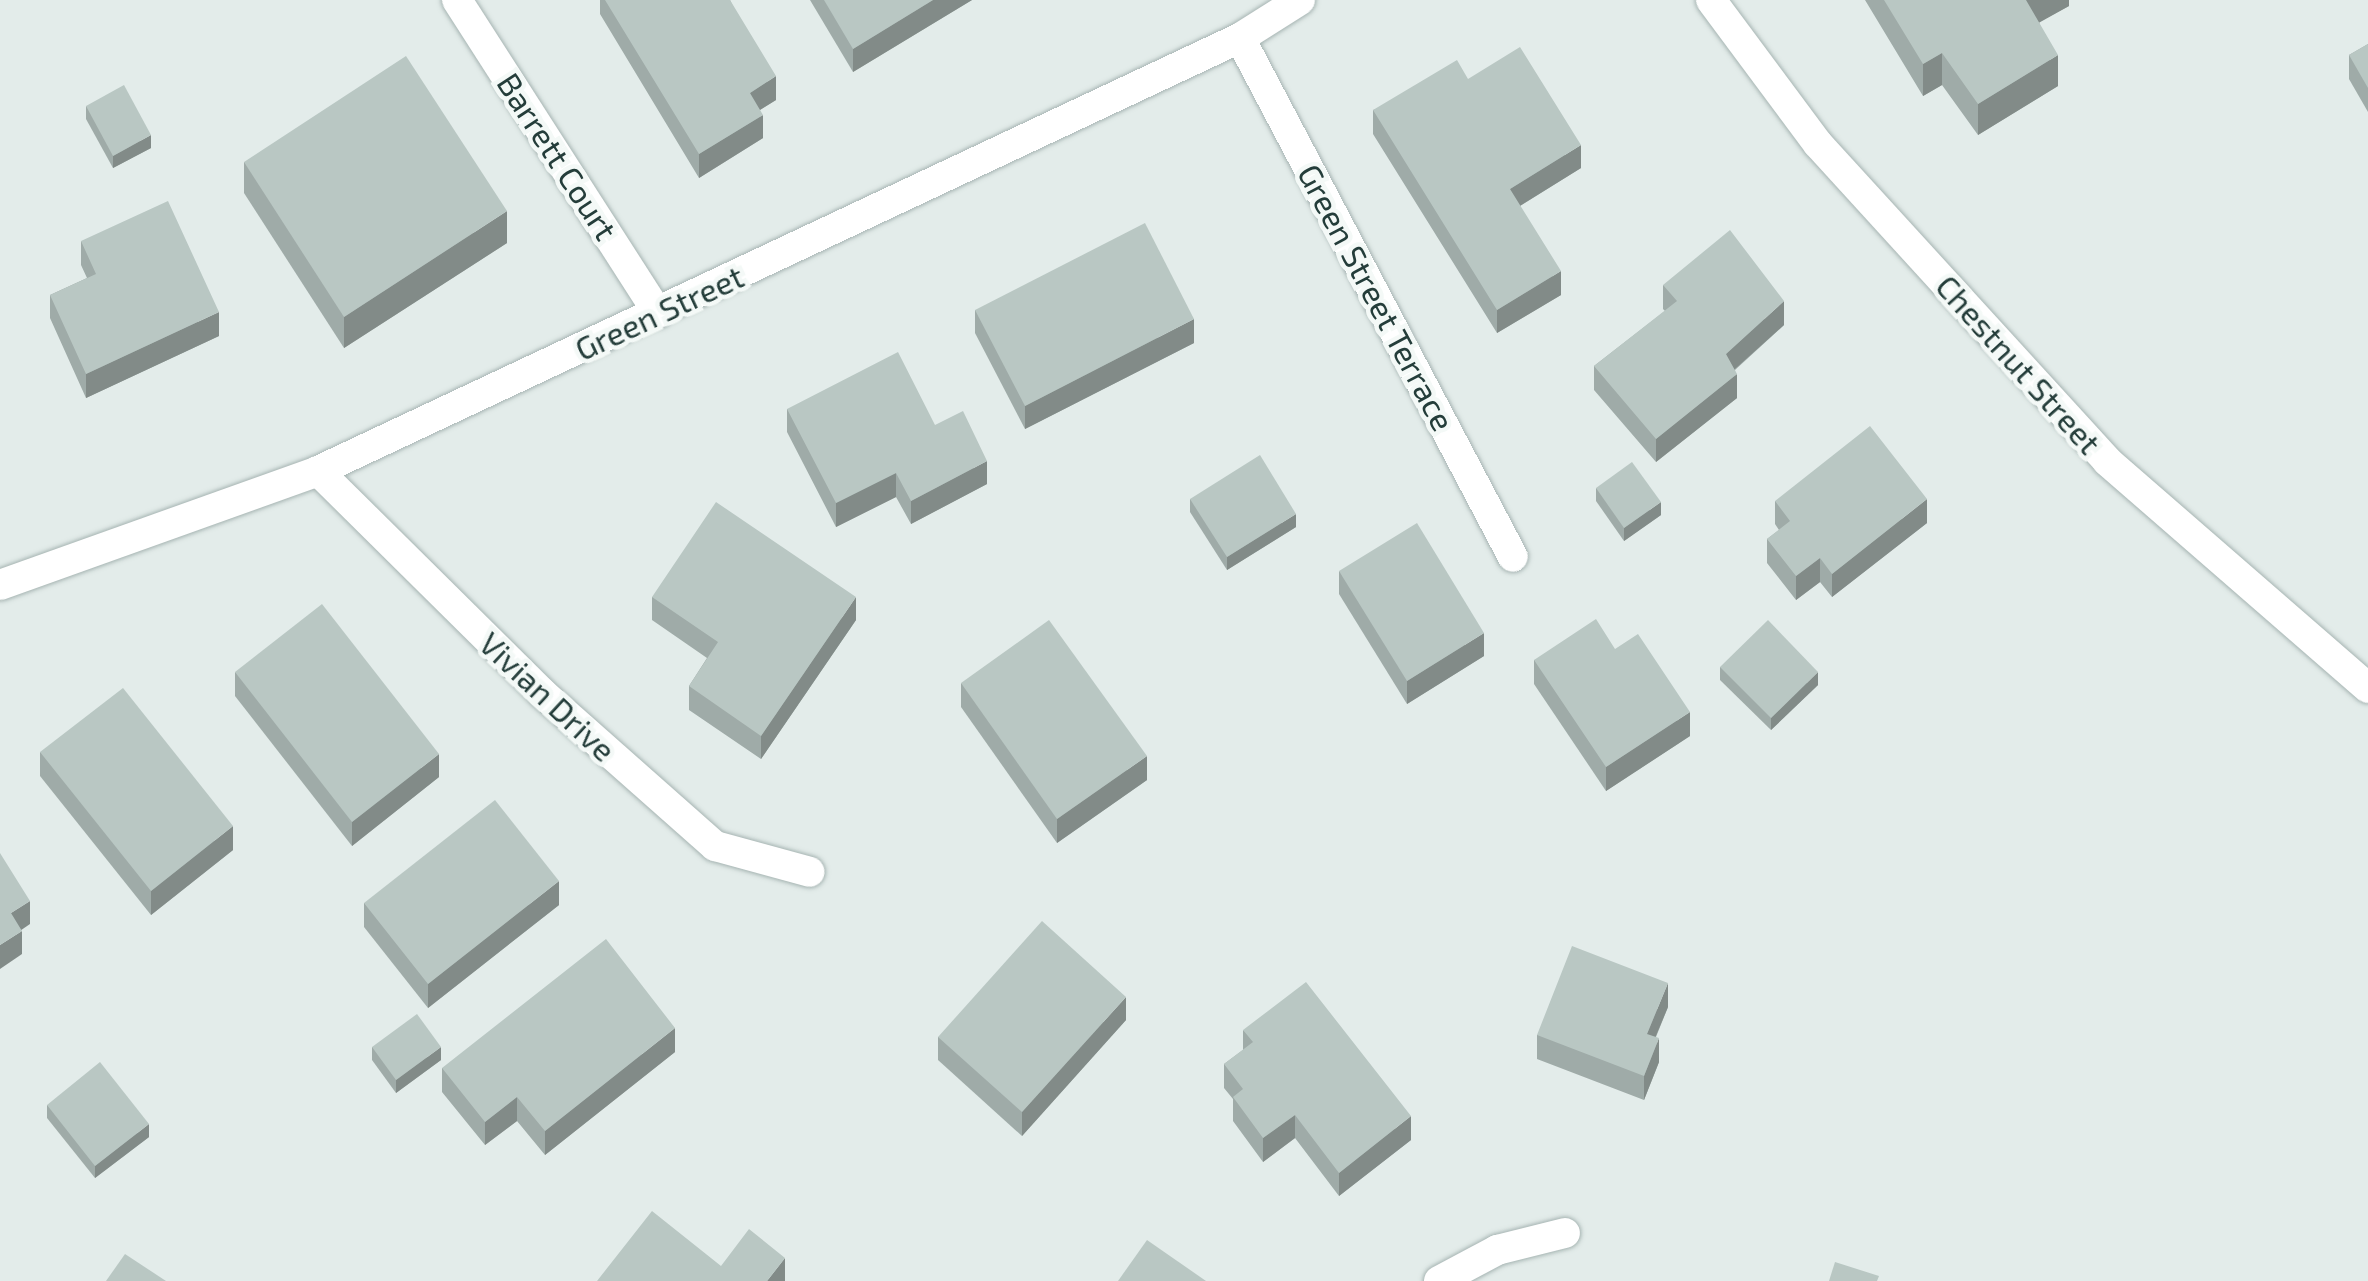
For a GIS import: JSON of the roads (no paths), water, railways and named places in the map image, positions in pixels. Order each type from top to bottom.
[{"type":"street","name":"Barrett Court","points":[[457,0],[658,313]]},
{"type":"street","name":"Green Street","points":[[0,585],[318,471],[1240,38],[1300,0]]},
{"type":"street","name":"Chestnut Street","points":[[1711,0],[1818,144],[2107,461],[2368,688]]},
{"type":"street","name":"Green Street Terrace","points":[[1240,38],[1513,557]]},
{"type":"street","name":"Vivian Drive","points":[[318,471],[542,693],[715,846],[810,872]]},
{"type":"street","points":[[1439,1281],[1497,1250],[1565,1233]]}]
